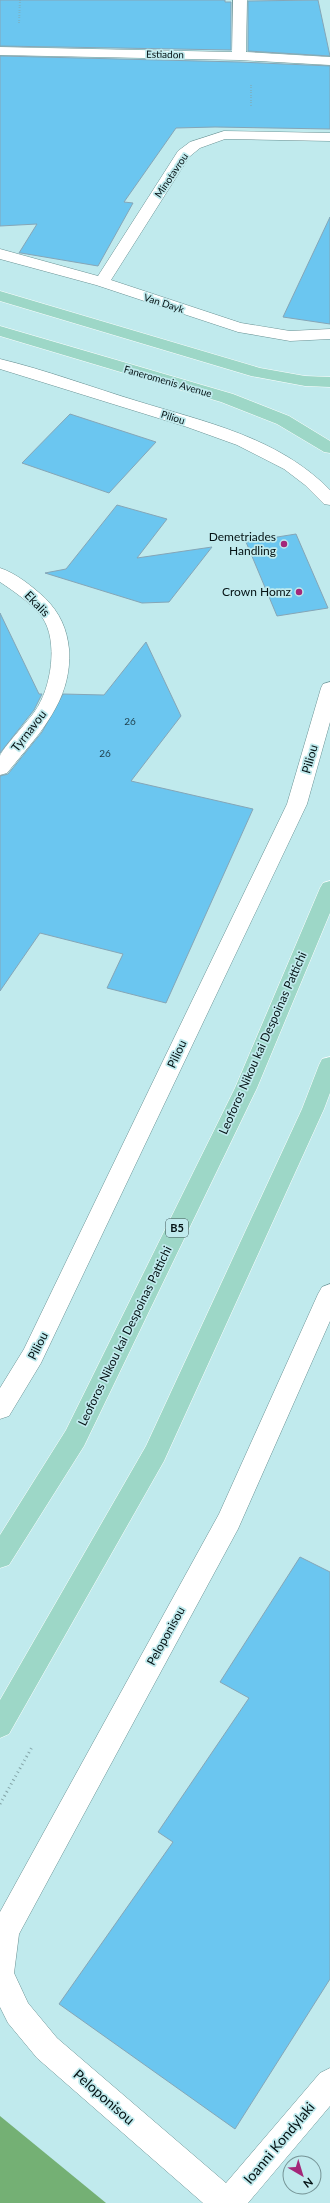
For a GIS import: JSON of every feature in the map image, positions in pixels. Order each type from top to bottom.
[{"type":"main road","points":[[0,296],[257,372],[305,381],[330,382]]},
{"type":"main road","name":"Faneromenis Avenue","points":[[0,331],[227,398],[282,420],[330,448]]},
{"type":"main road","name":"Leoforos Nikou kai Despoinas Pattichi","points":[[0,1557],[75,1438],[246,1088],[330,888]]},
{"type":"main road","points":[[0,1725],[155,1453],[313,1109],[330,1065]]},
{"type":"street","points":[[240,0],[245,56]]},
{"type":"street","name":"Estiadon","points":[[0,51],[245,56],[330,61]]},
{"type":"street","name":"Minotavrou","points":[[102,282],[183,154],[194,145],[224,135],[330,137]]},
{"type":"street","name":"Van Dayk","points":[[0,254],[102,282],[238,327],[290,336],[330,334]]},
{"type":"street","name":"Piliou","points":[[0,364],[233,436],[286,461],[321,489],[330,500]]},
{"type":"street","name":"Ekalis","points":[[0,574],[30,594],[54,622]]},
{"type":"street","name":"Tyrnavou","points":[[0,768],[48,707],[58,682],[61,657],[54,622]]},
{"type":"street","name":"Piliou","points":[[0,1409],[33,1356],[297,804],[330,688]]},
{"type":"street","name":"Peloponisou","points":[[227,2203],[47,2048],[18,2013],[0,1974],[5,1931],[229,1521],[330,1294]]},
{"type":"street","name":"Ioanni Kondylaki","points":[[227,2203],[330,2083]]},
{"type":"path","points":[[245,56],[251,136]]},
{"type":"green space","points":[[0,2116],[106,2203],[0,2203]]},
{"type":"building","points":[[0,0],[225,0],[225,2],[231,2],[231,50],[0,46]]},
{"type":"building","points":[[318,0],[330,56],[248,51],[248,1]]},
{"type":"building","points":[[0,56],[239,62],[330,66],[330,129],[215,127],[176,128],[124,202],[133,203],[98,266],[19,253],[37,224],[0,226]]},
{"type":"building","points":[[330,217],[330,324],[283,317]]},
{"type":"building","points":[[70,414],[156,442],[109,493],[22,463]]},
{"type":"building","points":[[117,505],[167,519],[137,558],[212,547],[169,602],[142,603],[45,573],[66,569]]},
{"type":"building","points":[[296,534],[328,608],[277,616],[246,542]]},
{"type":"building","points":[[0,613],[39,694],[42,694],[34,710],[0,753]]},
{"type":"building","points":[[146,642],[181,716],[131,781],[253,809],[166,1003],[107,988],[123,954],[40,933],[0,991],[0,776],[8,774],[42,732],[63,694],[104,695]]},
{"type":"building","points":[[300,1557],[330,1572],[330,1979],[235,2129],[59,2004],[173,1842],[158,1832],[249,1698],[220,1682]]},
{"type":"place","name":"Demetriades Handling","points":[[284,544]]},
{"type":"place","name":"Crown Homz","points":[[299,592]]}]
